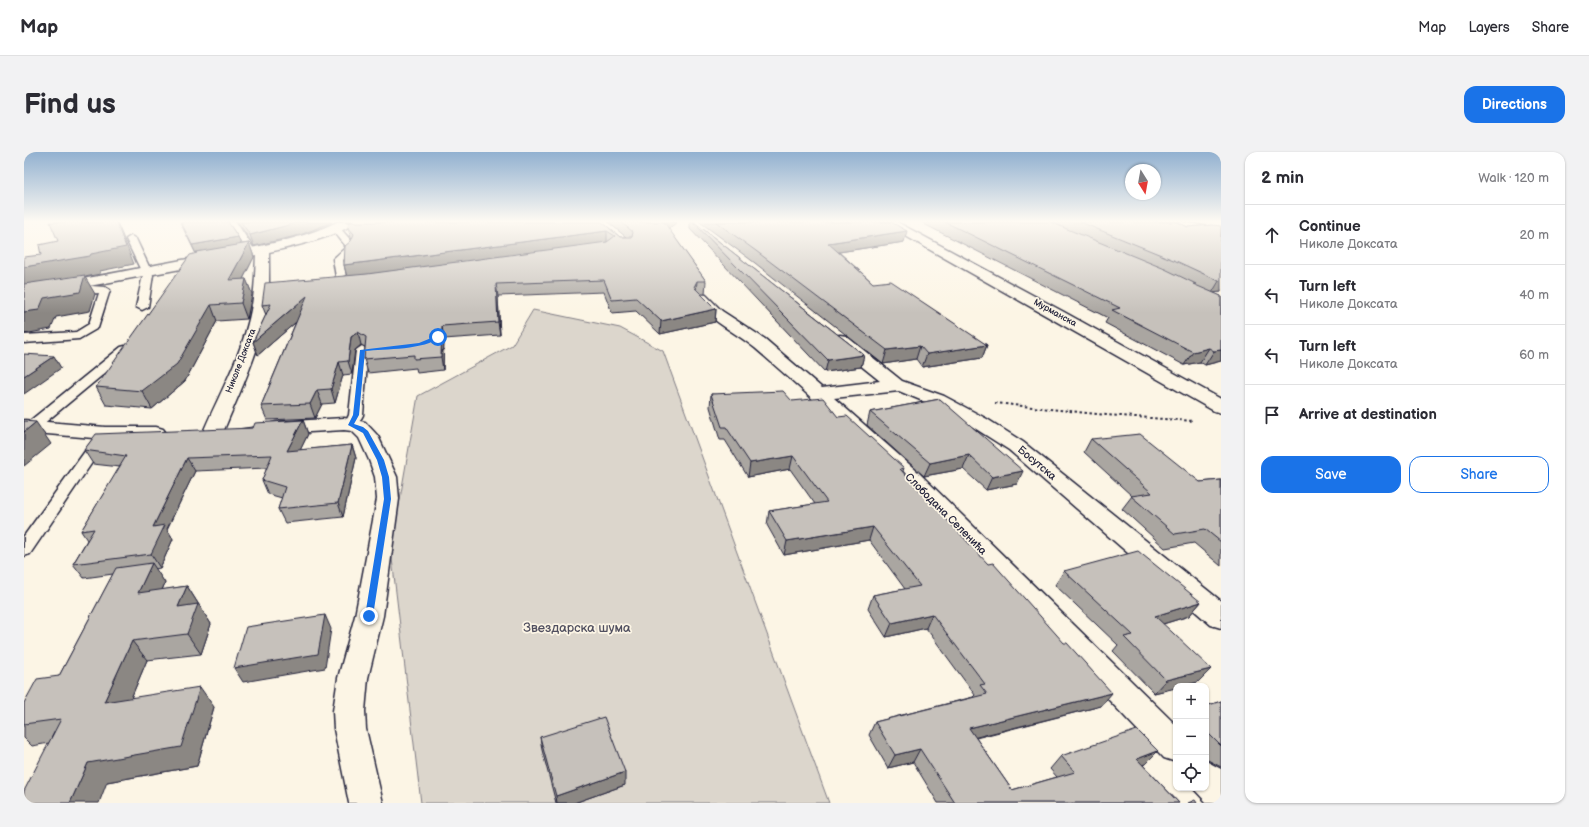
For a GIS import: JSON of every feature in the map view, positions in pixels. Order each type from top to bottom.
[{"type":"street","points":[[24,292],[249,252]]},
{"type":"street","name":"Николе Доксата","points":[[214,430],[248,349],[259,309],[261,290],[257,252]]},
{"type":"street","name":"Мурманска","points":[[943,252],[1058,315],[1221,407]]},
{"type":"street","points":[[327,284],[356,281]]},
{"type":"street","points":[[261,290],[306,286]]},
{"type":"street","name":"Слободана Селенића","points":[[701,298],[716,314],[759,343],[819,394],[910,477],[1173,744]]},
{"type":"street","points":[[829,331],[896,385]]},
{"type":"street","name":"Босутска","points":[[819,394],[896,385],[937,400],[980,423],[1016,446],[1221,617]]},
{"type":"street","points":[[28,426],[105,433],[185,432],[351,425],[361,428],[366,432],[380,460],[386,477],[388,499],[369,616],[353,678],[349,711],[350,729],[366,803]]},
{"type":"street","points":[[1209,781],[1221,793]]},
{"type":"lane","points":[[137,252],[148,279],[142,307]]},
{"type":"lane","points":[[342,283],[338,259],[346,252]]},
{"type":"lane","points":[[24,300],[92,289],[105,290],[96,322],[94,326],[86,332],[75,335],[24,339]]},
{"type":"lane","points":[[28,426],[125,350]]},
{"type":"lane","points":[[351,425],[356,415],[362,350]]},
{"type":"lane","points":[[24,549],[105,433]]},
{"type":"path","points":[[991,403],[1106,415],[1198,421]]},
{"type":"green space","name":"Звездарска шума","points":[[533,310],[620,328],[663,351],[829,803],[421,803],[391,550],[418,396],[512,345]]},
{"type":"building","points":[[40,252],[99,252],[91,254],[90,256],[24,267],[24,257],[41,255]]},
{"type":"building","points":[[244,252],[229,280],[246,279],[241,303],[211,305],[177,364],[142,391],[96,387],[190,255],[197,253]]},
{"type":"building","points":[[345,252],[442,252],[344,265]]},
{"type":"building","points":[[529,252],[686,252],[706,281],[697,281],[694,287],[716,309],[661,321],[636,298],[612,300],[604,280],[496,284],[498,322],[442,326],[441,357],[414,359],[414,355],[364,359],[366,337],[358,332],[351,337],[348,361],[339,362],[331,389],[317,390],[310,404],[261,406],[307,296],[253,342],[271,304],[262,305],[265,283],[367,274]]},
{"type":"building","points":[[723,252],[733,252],[864,355],[828,360]]},
{"type":"building","points":[[758,252],[839,252],[873,283],[891,281],[987,345],[927,354],[920,346],[887,350]]},
{"type":"building","points":[[1007,252],[1124,252],[1165,269],[1196,284],[1193,284],[1221,296],[1221,350],[1214,351],[1209,348],[1193,352],[1112,310],[1120,308]]},
{"type":"building","points":[[1155,252],[1221,252],[1221,280],[1219,281]]},
{"type":"building","points":[[85,275],[80,292],[44,298],[39,310],[24,312],[24,284]]},
{"type":"building","points":[[24,354],[54,356],[24,376]]},
{"type":"building","points":[[783,391],[792,401],[823,398],[838,417],[847,416],[904,468],[900,469],[988,564],[993,563],[1064,643],[1067,643],[1112,693],[969,728],[1012,790],[1075,772],[1061,756],[1137,730],[1158,751],[1137,759],[1179,803],[955,803],[920,749],[895,755],[875,722],[987,694],[980,685],[985,684],[932,614],[892,623],[873,595],[920,586],[873,527],[787,541],[769,511],[827,502],[793,456],[750,463],[726,427],[722,427],[711,394]]},
{"type":"building","points":[[940,399],[1023,471],[992,477],[969,455],[930,463],[870,412]]},
{"type":"building","points":[[303,420],[287,451],[352,445],[338,503],[278,509],[285,487],[262,480],[272,455],[187,458],[153,527],[165,525],[151,554],[73,564],[94,529],[81,531],[126,456],[84,450],[96,434],[253,428],[255,423]]},
{"type":"building","points":[[24,421],[36,422],[24,432]]},
{"type":"building","points":[[1140,434],[1200,482],[1221,480],[1221,542],[1205,529],[1175,534],[1131,496],[1152,493],[1091,439]]},
{"type":"building","points":[[1138,551],[1201,602],[1155,616],[1211,669],[1166,680],[1124,637],[1133,635],[1064,571]]},
{"type":"building","points":[[152,563],[138,593],[187,586],[178,607],[198,604],[187,634],[132,641],[104,702],[200,687],[181,747],[88,763],[70,803],[24,803],[24,791],[61,719],[24,724],[24,703],[37,679],[59,676],[116,568]]},
{"type":"building","points":[[325,615],[318,654],[234,668],[246,627]]},
{"type":"building","points":[[1221,701],[1221,746],[1209,734],[1209,705]]},
{"type":"building","points":[[604,717],[625,772],[556,796],[540,737]]},
{"type":"building","points":[[1195,800],[1197,803],[1188,803]]},
{"type":"route","points":[[369,616],[388,499],[386,477],[380,460],[366,432],[358,426],[351,425],[356,415],[362,350],[419,344],[431,341],[438,337]]}]
